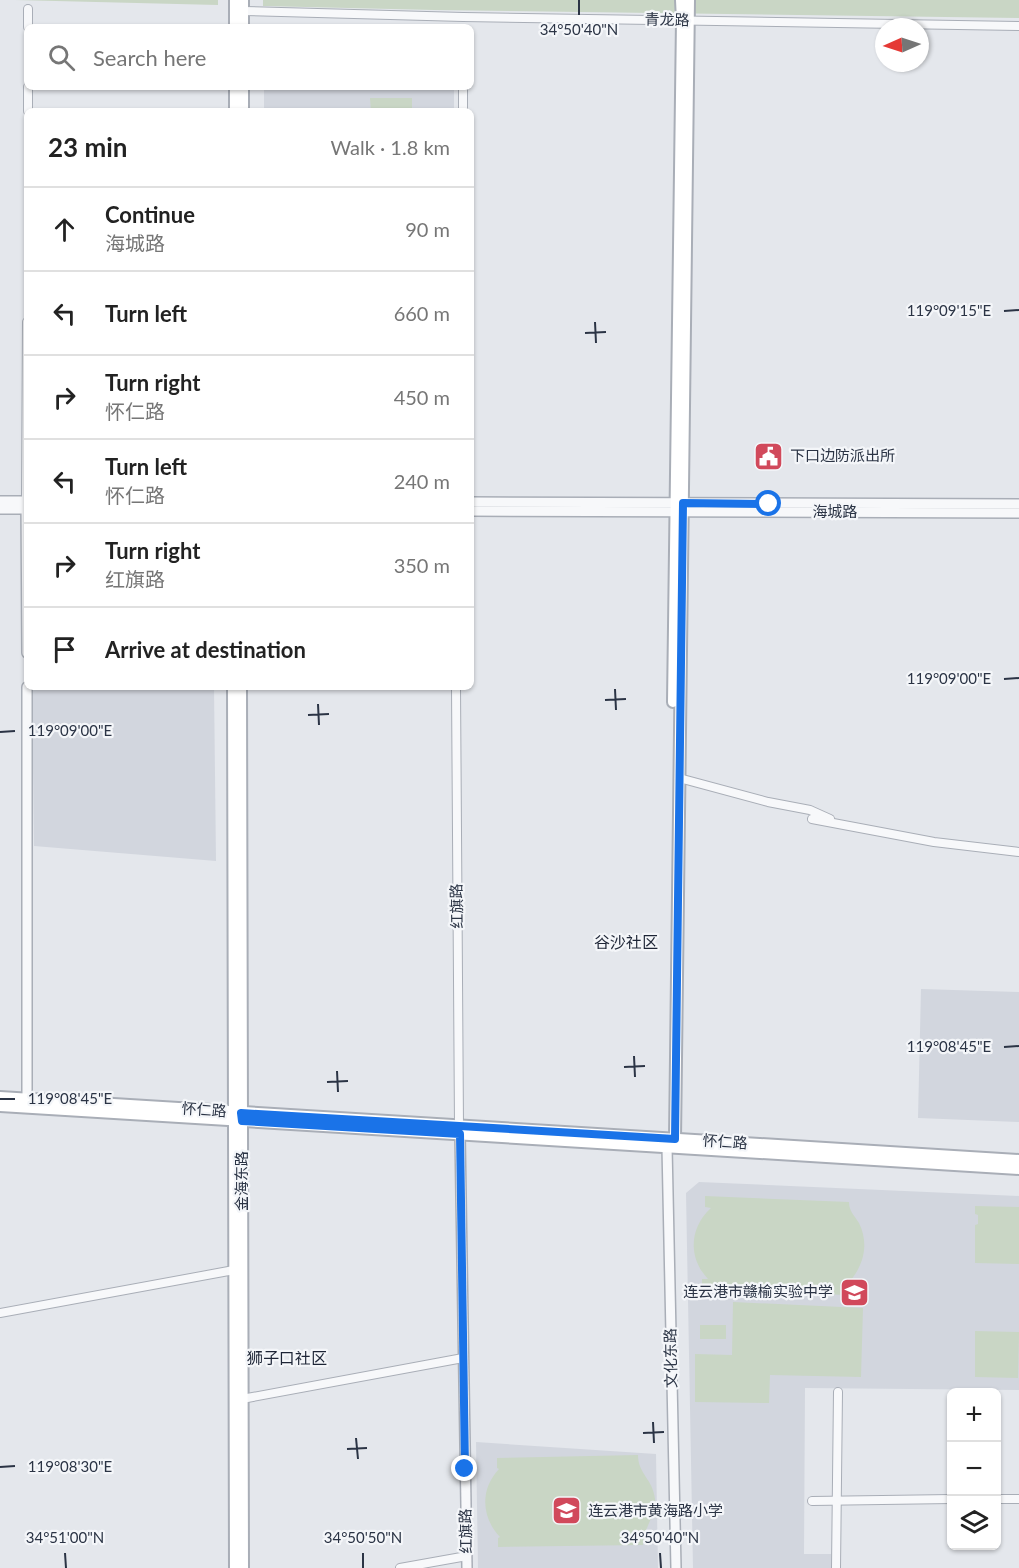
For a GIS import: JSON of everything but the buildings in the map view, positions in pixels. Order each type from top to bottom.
[{"type":"main road","points":[[235,0],[235,24]]},
{"type":"main road","points":[[681,0],[686,20]]},
{"type":"main road","points":[[671,1142],[686,20],[689,0]]},
{"type":"main road","points":[[243,5],[243,24]]},
{"type":"main road","points":[[235,90],[236,108]]},
{"type":"main road","points":[[243,90],[243,108]]},
{"type":"main road","points":[[671,1142],[679,778],[679,507]]},
{"type":"main road","name":"金海东路","points":[[233,690],[243,1568]]},
{"type":"main road","name":"金海东路","points":[[235,1568],[234,1270],[238,1117],[241,690]]},
{"type":"main road","name":"怀仁路","points":[[0,1097],[238,1117]]},
{"type":"main road","name":"怀仁路","points":[[0,1106],[1019,1160]]},
{"type":"main road","name":"怀仁路","points":[[671,1142],[1019,1169]]},
{"type":"street","name":"青龙路","points":[[243,5],[463,17],[1019,26]]},
{"type":"street","points":[[28,9],[28,24]]},
{"type":"street","points":[[463,17],[463,24]]},
{"type":"street","points":[[28,90],[28,108]]},
{"type":"street","points":[[463,90],[463,108]]},
{"type":"street","points":[[0,501],[24,501]]},
{"type":"street","name":"海城路","points":[[474,502],[1019,513]]},
{"type":"street","name":"海城路","points":[[474,511],[1019,504]]},
{"type":"street","points":[[0,509],[24,509]]},
{"type":"street","points":[[27,690],[27,1099]]},
{"type":"street","name":"红旗路","points":[[456,690],[467,1568]]},
{"type":"street","points":[[679,778],[768,802],[810,810],[838,823]]},
{"type":"street","points":[[812,819],[934,842],[1019,852]]},
{"type":"street","name":"文化东路","points":[[671,1142],[676,1568]]},
{"type":"street","points":[[0,1313],[234,1270]]},
{"type":"street","points":[[242,1399],[464,1358]]},
{"type":"street","points":[[837,1568],[838,1392]]},
{"type":"street","points":[[812,1500],[947,1499]]},
{"type":"street","points":[[1001,1499],[1019,1499]]},
{"type":"street","points":[[400,1568],[466,1556]]},
{"type":"shaded area","points":[[264,90],[454,90],[454,108],[264,108]]},
{"type":"shaded area","points":[[32,690],[214,690],[216,861],[34,846]]},
{"type":"shaded area","points":[[921,989],[1019,992],[1019,1122],[918,1118]]},
{"type":"shaded area","name":"连云港市赣榆实验中学","points":[[699,1182],[1019,1196],[1019,1390],[1001,1390],[1001,1388],[805,1388],[804,1554],[831,1554],[831,1568],[693,1568],[686,1193]]},
{"type":"shaded area","name":"连云港市黄海路小学","points":[[476,1442],[656,1454],[658,1568],[478,1568]]},
{"type":"green space","points":[[15,0],[218,0],[218,5]]},
{"type":"green space","points":[[263,0],[1019,0],[1019,18],[263,6]]},
{"type":"green space","points":[[370,98],[412,98],[412,108],[371,108]]},
{"type":"green space","points":[[705,1196],[849,1202],[862,1231],[864,1248],[857,1272],[846,1285],[846,1295],[702,1289],[702,1279],[708,1279],[697,1262],[694,1243],[698,1225],[711,1208],[705,1207]]},
{"type":"green space","points":[[975,1206],[1019,1207],[1019,1264],[975,1263],[975,1225],[978,1224],[978,1215],[975,1214]]},
{"type":"green space","points":[[733,1302],[863,1308],[861,1377],[770,1375],[769,1403],[695,1402],[695,1354],[732,1355]]},
{"type":"green space","points":[[700,1325],[726,1325],[726,1339],[700,1339]]},
{"type":"green space","points":[[975,1331],[1019,1332],[1018,1378],[975,1377]]},
{"type":"green space","name":"连云港市黄海路小学","points":[[638,1455],[640,1467],[652,1486],[655,1499],[654,1511],[643,1545],[498,1547],[500,1537],[489,1521],[485,1503],[488,1485],[499,1469],[497,1458]]},
{"type":"place","name":"下口边防派出所","points":[[769,456]]},
{"type":"place","name":"连云港市赣榆实验中学","points":[[854,1292]]},
{"type":"place","name":"连云港市黄海路小学","points":[[567,1511]]},
{"type":"district","name":"谷沙社区","points":[[626,942]]},
{"type":"district","name":"狮子口社区","points":[[287,1358]]},
{"type":"route","points":[[465,1469],[460,1134],[242,1121],[241,1113],[675,1139],[683,503],[769,504]]}]
